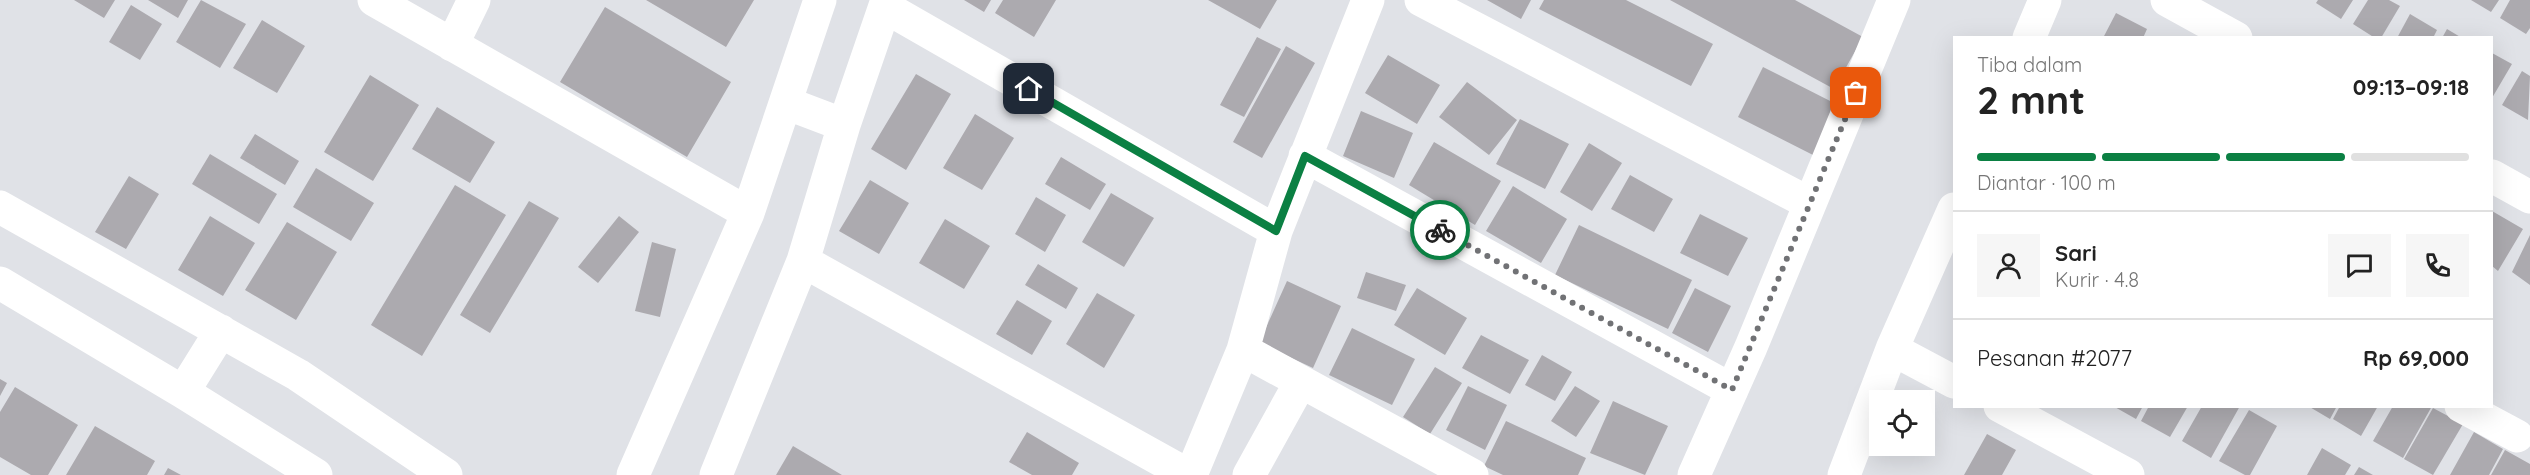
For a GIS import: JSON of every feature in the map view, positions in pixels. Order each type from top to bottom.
[{"type":"street","points":[[374,0],[748,213]]},
{"type":"street","points":[[452,45],[474,0]]},
{"type":"street","points":[[633,475],[748,213],[820,0]]},
{"type":"street","points":[[803,261],[1189,475],[1243,350],[1276,231],[1368,0]]},
{"type":"street","points":[[1421,0],[1809,203]]},
{"type":"street","points":[[2030,36],[2045,0]]},
{"type":"street","points":[[2167,0],[2232,36]]},
{"type":"street","points":[[1694,475],[1732,390],[1890,2]]},
{"type":"street","points":[[716,475],[803,261],[844,125],[886,3],[1276,231]]},
{"type":"street","points":[[786,103],[844,125]]},
{"type":"street","points":[[1305,156],[1732,390]]},
{"type":"street","points":[[2493,177],[2530,197]]},
{"type":"street","points":[[0,207],[298,375],[446,475]]},
{"type":"street","points":[[1844,475],[1892,349],[1953,211]]},
{"type":"street","points":[[0,284],[183,392],[316,475]]},
{"type":"street","points":[[183,392],[221,331]]},
{"type":"street","points":[[1892,349],[1953,381]]},
{"type":"street","points":[[1243,350],[1472,475]]},
{"type":"street","points":[[1249,475],[1300,383]]},
{"type":"street","points":[[2004,408],[2128,475]]},
{"type":"street","points":[[2465,408],[2517,436]]},
{"type":"building","points":[[74,0],[115,0],[104,18]]},
{"type":"building","points":[[148,0],[188,0],[178,18]]},
{"type":"building","points":[[201,0],[246,24],[220,68],[176,42]]},
{"type":"building","points":[[646,0],[754,0],[726,47]]},
{"type":"building","points":[[964,0],[991,0],[984,12]]},
{"type":"building","points":[[1003,0],[1056,0],[1034,37],[995,13]]},
{"type":"building","points":[[1208,0],[1277,0],[1260,29]]},
{"type":"building","points":[[1487,0],[1531,0],[1521,19]]},
{"type":"building","points":[[1544,0],[1626,0],[1713,44],[1691,86],[1539,9]]},
{"type":"building","points":[[1670,0],[1795,0],[1863,37],[1834,89]]},
{"type":"building","points":[[2318,0],[2353,0],[2341,19],[2316,3]]},
{"type":"building","points":[[2368,0],[2389,0],[2400,6],[2382,36],[2372,36],[2353,24]]},
{"type":"building","points":[[2471,0],[2499,0],[2491,12]]},
{"type":"building","points":[[2510,0],[2530,0],[2530,28],[2526,34],[2500,18]]},
{"type":"building","points":[[131,5],[162,24],[140,60],[109,42]]},
{"type":"building","points":[[605,7],[731,82],[687,157],[560,82]]},
{"type":"building","points":[[2116,13],[2147,29],[2144,36],[2104,36]]},
{"type":"building","points":[[2410,14],[2437,30],[2434,36],[2398,36]]},
{"type":"building","points":[[262,20],[305,46],[277,93],[233,68]]},
{"type":"building","points":[[2447,29],[2459,36],[2443,36]]},
{"type":"building","points":[[1257,37],[1281,49],[1244,117],[1220,105]]},
{"type":"building","points":[[1286,46],[1315,63],[1262,158],[1233,142]]},
{"type":"building","points":[[2493,54],[2512,64],[2493,96]]},
{"type":"building","points":[[1388,55],[1440,85],[1417,124],[1365,93]]},
{"type":"building","points":[[1763,67],[1838,105],[1813,155],[1738,117]]},
{"type":"building","points":[[2522,71],[2530,76],[2528,120],[2502,105]]},
{"type":"building","points":[[916,74],[951,94],[906,170],[871,149]]},
{"type":"building","points":[[370,75],[419,105],[373,181],[324,152]]},
{"type":"building","points":[[1467,82],[1517,120],[1489,155],[1439,117]]},
{"type":"building","points":[[437,107],[495,142],[470,183],[412,149]]},
{"type":"building","points":[[1361,111],[1413,133],[1394,178],[1343,156]]},
{"type":"building","points":[[975,114],[1014,138],[982,190],[943,168]]},
{"type":"building","points":[[1520,119],[1569,144],[1545,189],[1496,164]]},
{"type":"building","points":[[255,134],[299,161],[285,185],[240,158]]},
{"type":"building","points":[[1434,142],[1501,181],[1475,225],[1409,185]]},
{"type":"building","points":[[1589,143],[1622,163],[1592,211],[1560,192]]},
{"type":"building","points":[[210,154],[277,194],[259,224],[192,184]]},
{"type":"building","points":[[1061,157],[1106,184],[1090,210],[1045,184]]},
{"type":"building","points":[[316,168],[374,203],[351,241],[293,207]]},
{"type":"building","points":[[1630,175],[1673,199],[1654,232],[1611,209]]},
{"type":"building","points":[[129,176],[159,194],[126,249],[95,232]]},
{"type":"building","points":[[870,180],[909,203],[879,254],[839,231]]},
{"type":"building","points":[[455,185],[506,215],[422,356],[371,325]]},
{"type":"building","points":[[1513,186],[1567,219],[1541,263],[1486,231]]},
{"type":"building","points":[[1111,193],[1154,218],[1124,267],[1082,242]]},
{"type":"building","points":[[1036,197],[1066,215],[1045,252],[1015,234]]},
{"type":"building","points":[[529,201],[559,218],[490,333],[460,315]]},
{"type":"building","points":[[2493,212],[2523,229],[2498,271],[2493,267]]},
{"type":"building","points":[[1700,214],[1748,238],[1728,276],[1680,253]]},
{"type":"building","points":[[210,216],[255,243],[223,296],[178,270]]},
{"type":"building","points":[[619,216],[639,232],[598,283],[578,267]]},
{"type":"building","points":[[945,219],[990,246],[964,289],[919,263]]},
{"type":"building","points":[[287,222],[337,252],[296,320],[245,290]]},
{"type":"building","points":[[1579,225],[1692,280],[1668,329],[1555,275]]},
{"type":"building","points":[[2530,235],[2530,285],[2512,272]]},
{"type":"building","points":[[652,242],[676,249],[660,317],[635,311]]},
{"type":"building","points":[[1038,264],[1078,288],[1066,309],[1025,285]]},
{"type":"building","points":[[1366,272],[1406,285],[1396,311],[1357,298]]},
{"type":"building","points":[[1287,281],[1341,306],[1313,368],[1259,343]]},
{"type":"building","points":[[1417,288],[1467,318],[1445,355],[1394,325]]},
{"type":"building","points":[[1695,288],[1731,306],[1708,352],[1672,333]]},
{"type":"building","points":[[1097,293],[1135,315],[1104,368],[1066,344]]},
{"type":"building","points":[[1017,300],[1052,321],[1032,355],[996,334]]},
{"type":"building","points":[[1352,328],[1415,359],[1392,405],[1329,375]]},
{"type":"building","points":[[1481,335],[1529,360],[1510,394],[1462,368]]},
{"type":"building","points":[[1542,355],[1572,372],[1555,401],[1525,385]]},
{"type":"building","points":[[1435,367],[1462,383],[1430,434],[1403,417]]},
{"type":"building","points":[[0,379],[7,383],[0,396]]},
{"type":"building","points":[[1468,386],[1507,405],[1485,450],[1446,430]]},
{"type":"building","points":[[1575,386],[1600,401],[1576,437],[1551,421]]},
{"type":"building","points":[[15,387],[78,425],[48,475],[31,475],[0,457],[0,412]]},
{"type":"building","points":[[1613,401],[1668,426],[1645,475],[1590,453]]},
{"type":"building","points":[[2117,408],[2142,408],[2136,419]]},
{"type":"building","points":[[2148,408],[2187,408],[2170,437],[2141,421]]},
{"type":"building","points":[[2201,408],[2239,408],[2211,458],[2182,441]]},
{"type":"building","points":[[2311,408],[2336,408],[2330,419]]},
{"type":"building","points":[[2339,408],[2377,408],[2361,436],[2333,419]]},
{"type":"building","points":[[2392,408],[2431,408],[2403,458],[2373,441]]},
{"type":"building","points":[[2433,408],[2463,424],[2433,475],[2404,459]]},
{"type":"building","points":[[2249,410],[2277,426],[2250,475],[2245,475],[2219,461]]},
{"type":"building","points":[[1506,421],[1586,458],[1578,475],[1503,475],[1484,466]]},
{"type":"building","points":[[95,426],[155,461],[147,475],[66,475]]},
{"type":"building","points":[[1027,432],[1079,463],[1072,475],[1032,475],[1009,462]]},
{"type":"building","points":[[2474,432],[2503,449],[2489,475],[2450,475]]},
{"type":"building","points":[[1987,434],[2016,450],[2002,475],[1964,475]]},
{"type":"building","points":[[793,446],[842,475],[776,475]]},
{"type":"building","points":[[2322,448],[2351,465],[2345,475],[2307,475]]},
{"type":"building","points":[[2505,450],[2530,464],[2530,475],[2491,475]]},
{"type":"building","points":[[2359,467],[2373,475],[2354,475]]},
{"type":"building","points":[[168,468],[181,475],[164,475]]},
{"type":"way so far","points":[[1440,230],[1732,390],[1856,93]]},
{"type":"route","points":[[1029,89],[1276,231],[1305,156],[1440,230]]}]
